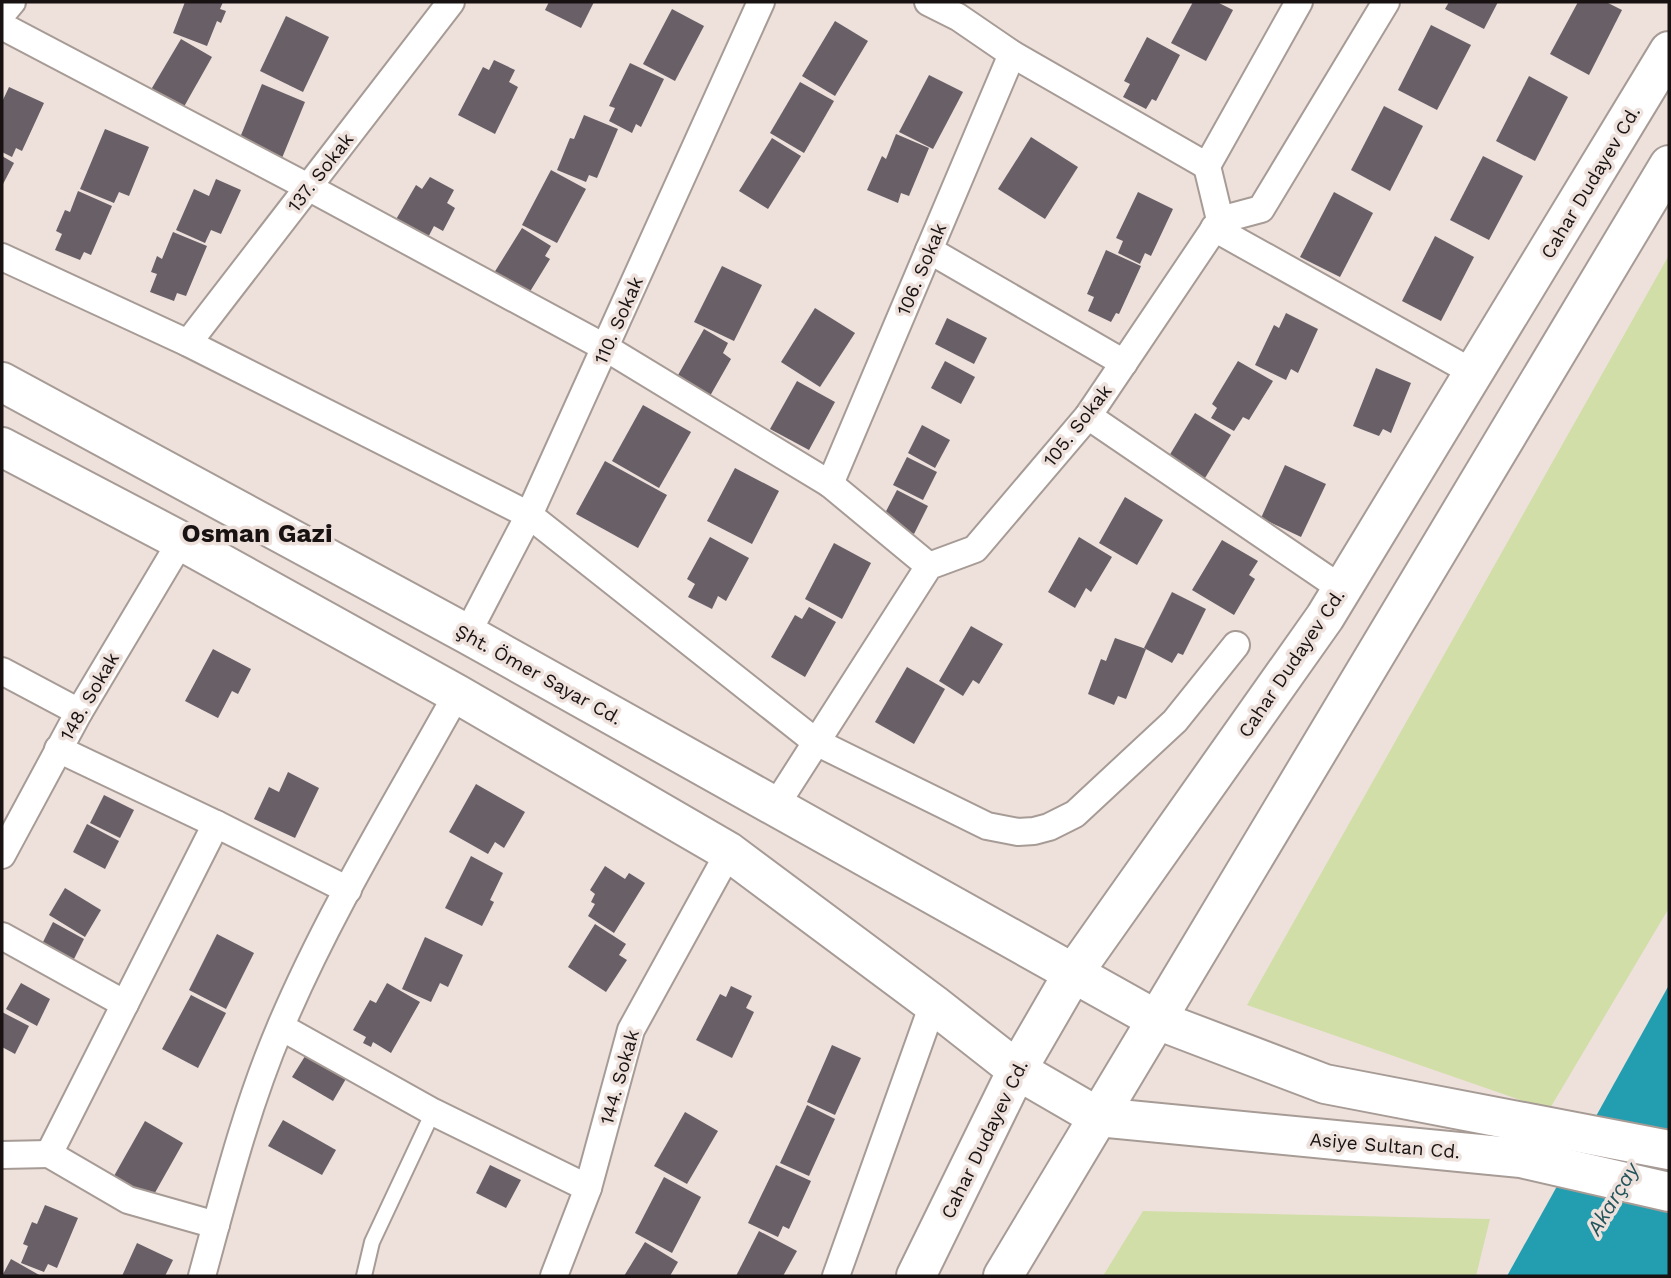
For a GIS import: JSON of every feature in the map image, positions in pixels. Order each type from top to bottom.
[{"type":"main road","name":"Cahar Dudayev Cd.","points":[[916,1276],[1017,1070],[1072,975],[1325,617],[1669,51]]},
{"type":"main road","points":[[1003,1276],[1669,165]]},
{"type":"main road","name":"Şht. Ömer Sayar Cd.","points":[[2,382],[467,634],[776,805],[1072,975],[1157,1020]]},
{"type":"main road","points":[[2,447],[181,541],[457,694],[729,852],[1017,1070],[1098,1117]]},
{"type":"main road","points":[[1157,1020],[1325,1084],[1669,1150]]},
{"type":"main road","name":"Asiye Sultan Cd.","points":[[1098,1117],[1521,1158],[1669,1192]]},
{"type":"street","points":[[2,14],[12,2]]},
{"type":"street","name":"137. Sokak","points":[[188,343],[451,2]]},
{"type":"street","name":"110. Sokak","points":[[467,634],[529,515],[761,2]]},
{"type":"street","points":[[929,2],[963,10],[1012,54],[1207,166]]},
{"type":"street","points":[[1217,224],[1207,166],[1299,2]]},
{"type":"street","points":[[1217,224],[1261,209],[1386,2]]},
{"type":"street","points":[[2,26],[606,348],[830,484],[929,566],[776,805]]},
{"type":"street","name":"106. Sokak","points":[[830,484],[1012,54]]},
{"type":"street","points":[[1217,224],[1474,373]]},
{"type":"street","name":"105. Sokak","points":[[929,566],[975,549],[1088,416],[1217,224]]},
{"type":"street","points":[[929,250],[1124,363]]},
{"type":"street","points":[[2,257],[188,343],[529,515],[816,742],[987,826],[1018,832],[1049,827],[1075,814],[1175,721],[1236,645]]},
{"type":"street","points":[[1088,416],[1342,589]]},
{"type":"street","name":"148. Sokak","points":[[2,855],[79,712],[181,541]]},
{"type":"street","points":[[2,671],[79,712]]},
{"type":"street","points":[[202,1276],[252,1100],[281,1027],[348,890],[457,694]]},
{"type":"street","points":[[58,749],[348,890]]},
{"type":"street","points":[[49,1154],[215,824]]},
{"type":"street","name":"144. Sokak","points":[[554,1276],[588,1188],[631,1030],[729,852]]},
{"type":"street","points":[[2,936],[125,1004]]},
{"type":"street","points":[[836,1276],[933,1004]]},
{"type":"street","points":[[281,1027],[433,1112],[588,1188]]},
{"type":"street","points":[[2,1155],[49,1154],[128,1200],[216,1225]]},
{"type":"lane","points":[[364,1276],[372,1242],[433,1112]]},
{"type":"green space","points":[[1669,255],[1669,908],[1549,1110],[1247,1005]]},
{"type":"green space","points":[[1143,1211],[1490,1219],[1476,1276],[1103,1276]]},
{"type":"water","name":"Akarçay","points":[[1669,985],[1669,1276],[1507,1276]]},
{"type":"building","points":[[185,2],[223,2],[220,9],[226,11],[221,23],[217,21],[207,46],[173,33]]},
{"type":"building","points":[[549,2],[594,2],[581,28],[545,10]]},
{"type":"building","points":[[1193,2],[1217,2],[1233,10],[1206,61],[1171,43]]},
{"type":"building","points":[[1449,2],[1498,2],[1484,29],[1445,9]]},
{"type":"building","points":[[1578,2],[1606,2],[1622,10],[1589,75],[1550,54]]},
{"type":"building","points":[[672,9],[704,26],[675,81],[643,64]]},
{"type":"building","points":[[286,16],[329,37],[303,92],[260,71]]},
{"type":"building","points":[[835,21],[868,41],[835,96],[802,76]]},
{"type":"building","points":[[1431,25],[1471,45],[1437,110],[1398,90]]},
{"type":"building","points":[[1147,37],[1180,55],[1156,101],[1152,99],[1146,109],[1123,97],[1130,84],[1124,81]]},
{"type":"building","points":[[181,39],[212,57],[181,112],[149,93]]},
{"type":"building","points":[[494,60],[515,70],[509,82],[518,87],[495,134],[458,115],[483,67],[489,70]]},
{"type":"building","points":[[630,63],[664,79],[641,127],[636,124],[632,133],[609,121],[615,108],[609,106]]},
{"type":"building","points":[[929,75],[963,92],[933,149],[899,132]]},
{"type":"building","points":[[1529,76],[1568,97],[1535,161],[1496,141]]},
{"type":"building","points":[[800,82],[834,101],[804,153],[770,133]]},
{"type":"building","points":[[262,84],[305,102],[282,158],[239,140]]},
{"type":"building","points":[[9,87],[44,103],[22,151],[16,148],[12,157],[2,152],[2,102]]},
{"type":"building","points":[[1384,106],[1423,126],[1390,191],[1351,170]]},
{"type":"building","points":[[584,115],[618,129],[597,178],[589,175],[586,182],[557,170],[570,138],[574,139]]},
{"type":"building","points":[[105,129],[149,147],[129,196],[119,192],[114,203],[80,189]]},
{"type":"building","points":[[896,134],[929,148],[909,196],[901,193],[898,203],[867,190],[882,156],[886,159]]},
{"type":"building","points":[[1031,137],[1078,167],[1045,219],[998,189]]},
{"type":"building","points":[[772,138],[801,156],[768,209],[739,191]]},
{"type":"building","points":[[2,156],[14,163],[2,186]]},
{"type":"building","points":[[1483,156],[1523,176],[1489,240],[1450,220]]},
{"type":"building","points":[[551,170],[586,189],[557,243],[522,225]]},
{"type":"building","points":[[430,177],[454,190],[447,203],[455,208],[443,231],[434,226],[423,247],[391,228],[416,185],[422,189]]},
{"type":"building","points":[[216,179],[241,190],[221,234],[211,230],[205,243],[176,230],[194,189],[209,196]]},
{"type":"building","points":[[78,191],[112,206],[91,255],[84,252],[80,260],[55,250],[62,234],[56,231],[65,210],[70,212]]},
{"type":"building","points":[[1138,192],[1173,209],[1151,256],[1145,253],[1140,264],[1118,253],[1123,241],[1116,238]]},
{"type":"building","points":[[1334,192],[1373,213],[1340,277],[1300,257]]},
{"type":"building","points":[[522,228],[551,246],[545,256],[550,259],[523,303],[489,281]]},
{"type":"building","points":[[173,232],[207,246],[186,296],[177,293],[174,301],[150,292],[157,274],[151,272],[157,256],[162,259]]},
{"type":"building","points":[[1435,236],[1474,257],[1441,321],[1402,301]]},
{"type":"building","points":[[1106,250],[1141,266],[1119,314],[1116,313],[1111,322],[1088,311],[1094,297],[1087,294]]},
{"type":"building","points":[[722,266],[762,285],[734,341],[694,322]]},
{"type":"building","points":[[815,308],[855,333],[820,387],[781,362]]},
{"type":"building","points":[[1286,313],[1318,329],[1298,373],[1291,369],[1286,380],[1255,365],[1274,325],[1279,328]]},
{"type":"building","points":[[947,318],[987,338],[974,364],[935,344]]},
{"type":"building","points":[[704,329],[728,343],[723,353],[731,359],[706,403],[673,384]]},
{"type":"building","points":[[945,361],[975,377],[961,404],[931,388]]},
{"type":"building","points":[[1238,361],[1273,381],[1249,420],[1243,417],[1234,431],[1211,418],[1217,408],[1212,404]]},
{"type":"building","points":[[1376,368],[1411,383],[1391,433],[1383,429],[1379,436],[1353,426]]},
{"type":"building","points":[[797,381],[835,402],[809,450],[770,429]]},
{"type":"building","points":[[643,405],[691,432],[659,488],[612,461]]},
{"type":"building","points":[[1195,413],[1231,435],[1199,488],[1163,466]]},
{"type":"building","points":[[922,425],[950,440],[935,468],[908,453]]},
{"type":"building","points":[[907,457],[937,472],[923,500],[893,485]]},
{"type":"building","points":[[605,461],[667,495],[638,548],[576,514]]},
{"type":"building","points":[[1285,465],[1326,484],[1301,537],[1261,518]]},
{"type":"building","points":[[735,468],[779,491],[752,544],[707,521]]},
{"type":"building","points":[[897,490],[928,506],[914,534],[882,519]]},
{"type":"building","points":[[1125,497],[1163,520],[1137,565],[1099,543]]},
{"type":"building","points":[[710,537],[749,558],[726,601],[718,596],[712,609],[688,597],[695,584],[687,579]]},
{"type":"building","points":[[1079,537],[1112,557],[1091,592],[1086,588],[1075,608],[1048,592]]},
{"type":"building","points":[[1222,540],[1258,561],[1249,575],[1255,579],[1234,615],[1192,590]]},
{"type":"building","points":[[834,543],[871,563],[842,619],[805,599]]},
{"type":"building","points":[[1172,592],[1206,609],[1183,655],[1178,653],[1172,663],[1144,648]]},
{"type":"building","points":[[809,607],[836,622],[805,677],[771,657],[795,615],[802,619]]},
{"type":"building","points":[[971,626],[1003,644],[979,684],[973,680],[963,696],[939,681]]},
{"type":"building","points":[[1115,638],[1146,649],[1126,699],[1118,696],[1114,705],[1088,694],[1101,659],[1106,661]]},
{"type":"building","points":[[213,649],[251,669],[238,694],[232,691],[218,718],[185,701]]},
{"type":"building","points":[[907,667],[945,689],[914,744],[875,722]]},
{"type":"building","points":[[288,772],[319,788],[295,838],[254,819],[269,787],[279,792]]},
{"type":"building","points":[[476,784],[525,812],[504,848],[495,842],[488,854],[449,832]]},
{"type":"building","points":[[104,795],[134,810],[120,838],[90,823]]},
{"type":"building","points":[[87,824],[119,841],[105,869],[73,852]]},
{"type":"building","points":[[471,856],[503,873],[490,900],[494,902],[482,926],[445,908]]},
{"type":"building","points":[[605,866],[625,879],[629,873],[645,883],[614,933],[588,916],[595,904],[591,902],[595,894],[590,890]]},
{"type":"building","points":[[65,888],[101,910],[85,937],[49,915]]},
{"type":"building","points":[[53,922],[84,939],[70,967],[39,950]]},
{"type":"building","points":[[595,924],[626,944],[619,955],[627,960],[606,992],[568,967]]},
{"type":"building","points":[[217,934],[254,953],[226,1009],[189,990]]},
{"type":"building","points":[[425,937],[463,955],[448,987],[440,983],[431,1002],[402,989]]},
{"type":"building","points":[[21,983],[50,999],[37,1026],[6,1009]]},
{"type":"building","points":[[387,983],[420,1002],[391,1053],[373,1042],[371,1047],[363,1043],[366,1037],[353,1030],[370,1000],[376,1003]]},
{"type":"building","points":[[731,986],[752,996],[746,1008],[754,1012],[732,1058],[696,1040],[720,994],[726,997]]},
{"type":"building","points":[[191,995],[226,1013],[198,1068],[162,1049]]},
{"type":"building","points":[[2,1012],[29,1026],[15,1054],[2,1047]]},
{"type":"building","points":[[832,1045],[861,1058],[835,1115],[807,1102]]},
{"type":"building","points":[[307,1053],[347,1077],[333,1101],[292,1077]]},
{"type":"building","points":[[807,1105],[835,1119],[809,1176],[780,1163]]},
{"type":"building","points":[[685,1112],[718,1131],[687,1184],[654,1166]]},
{"type":"building","points":[[283,1120],[336,1150],[322,1175],[268,1146]]},
{"type":"building","points":[[145,1121],[183,1143],[152,1198],[114,1176]]},
{"type":"building","points":[[490,1165],[521,1180],[506,1208],[476,1193]]},
{"type":"building","points":[[776,1165],[811,1181],[789,1229],[783,1226],[778,1237],[748,1223]]},
{"type":"building","points":[[664,1177],[701,1197],[672,1253],[635,1233]]},
{"type":"building","points":[[45,1205],[78,1218],[57,1268],[48,1264],[44,1272],[21,1263],[28,1246],[23,1244],[32,1222],[37,1224]]},
{"type":"building","points":[[759,1231],[797,1251],[783,1276],[736,1276]]},
{"type":"building","points":[[645,1242],[678,1262],[670,1276],[624,1276]]},
{"type":"building","points":[[137,1243],[173,1260],[165,1276],[122,1276]]},
{"type":"building","points":[[11,1259],[41,1276],[2,1276]]},
{"type":"district","name":"Osman Gazi","points":[[257,533]]}]
